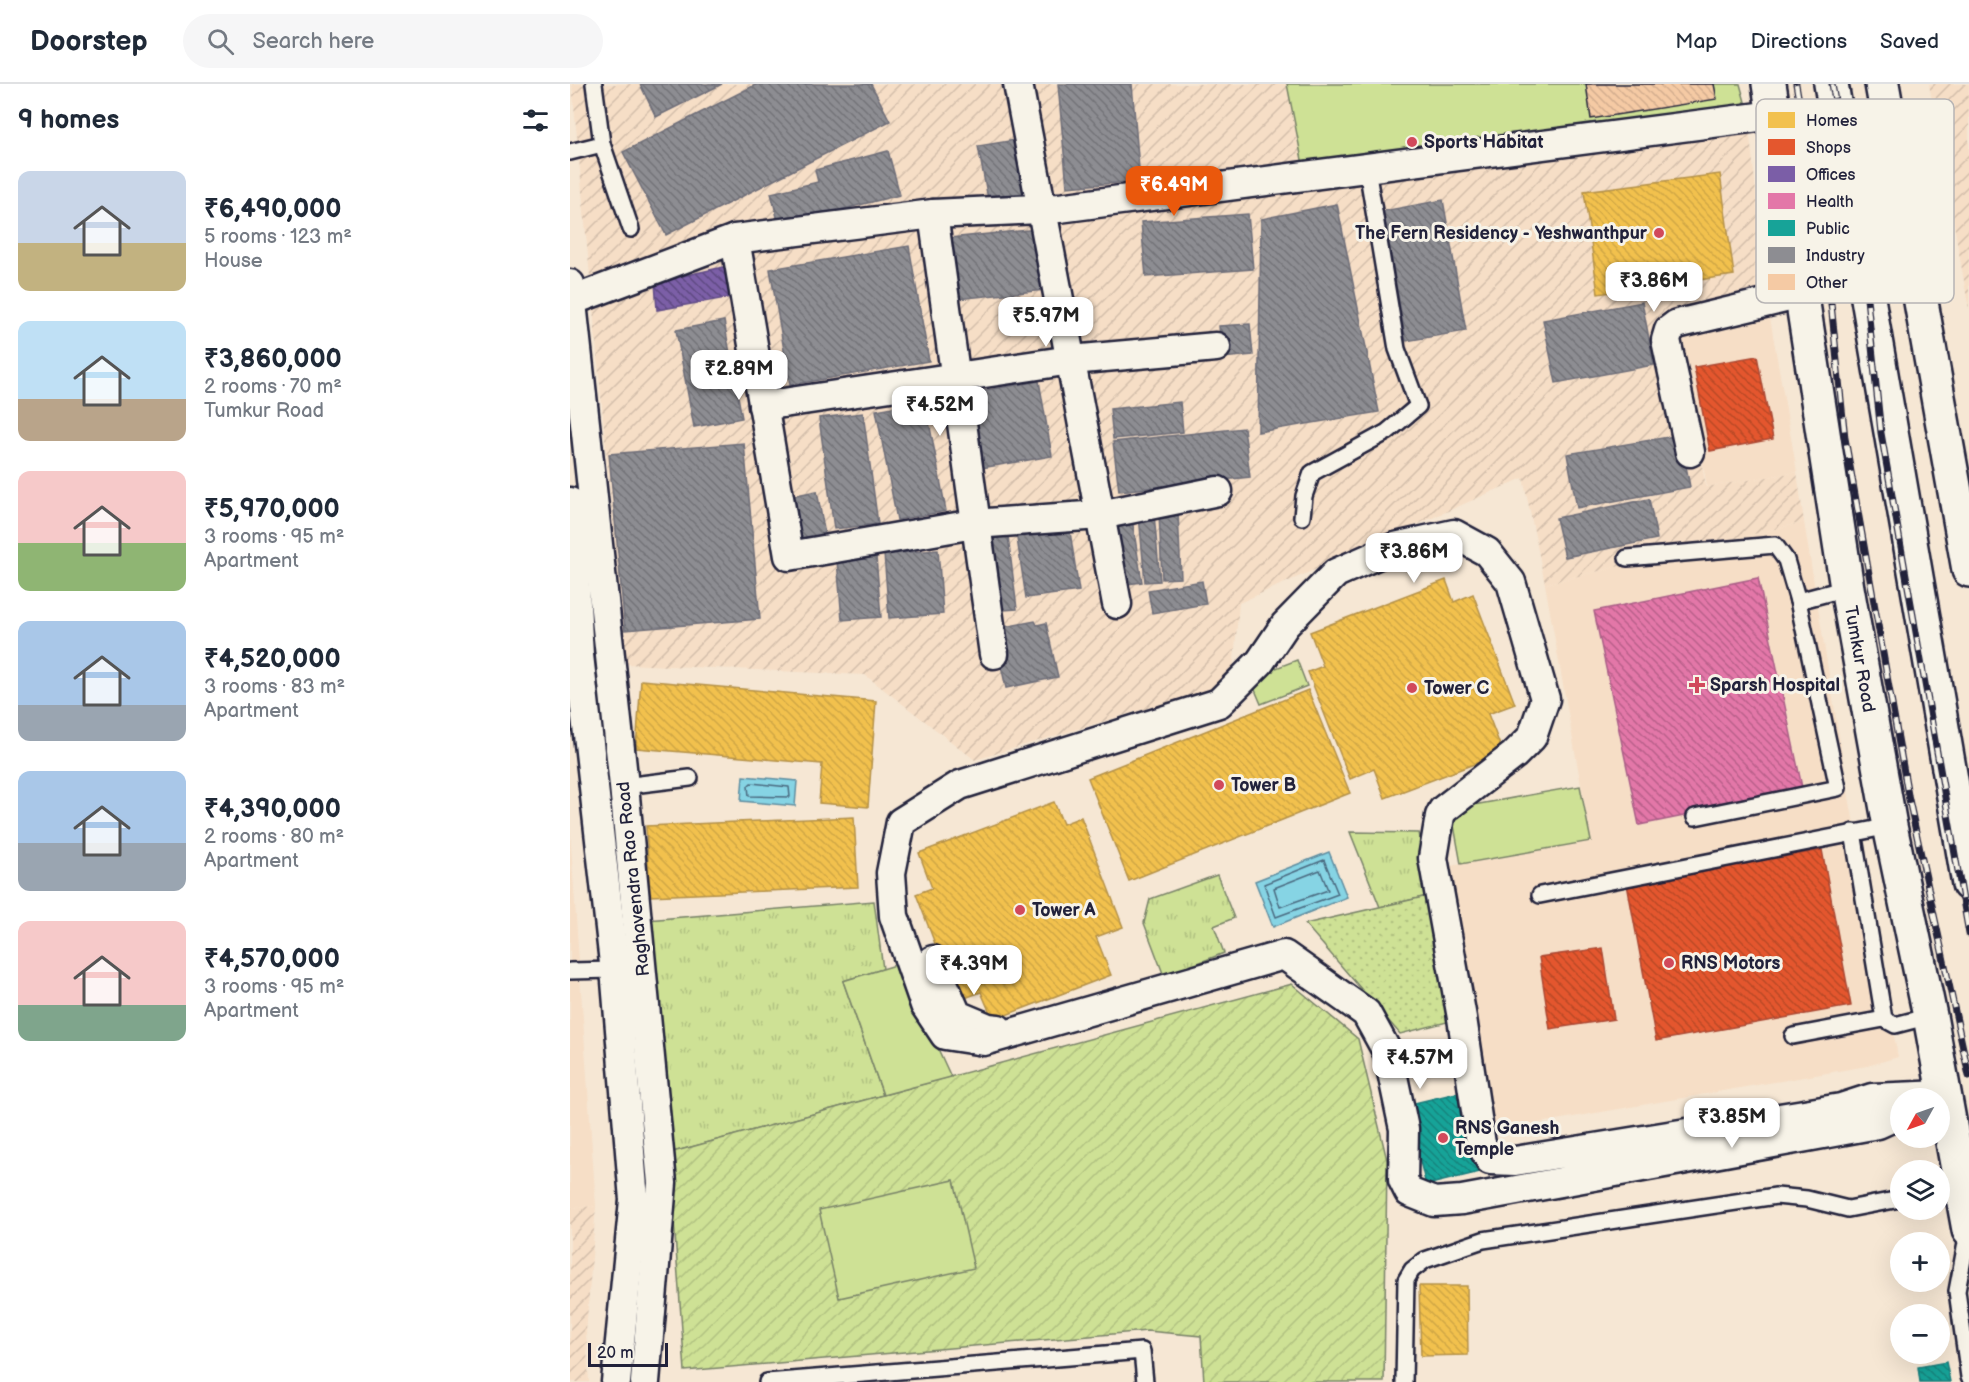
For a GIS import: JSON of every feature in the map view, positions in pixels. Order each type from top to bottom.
[{"type":"main road","points":[[1831,84],[1834,99]]},
{"type":"main road","points":[[1882,84],[1885,99]]},
{"type":"main road","name":"Tumkur Road","points":[[1803,303],[1847,588],[1890,826],[1930,1016],[1939,1088]]},
{"type":"main road","points":[[1869,303],[1969,884]]},
{"type":"main road","points":[[1925,303],[1963,498],[1969,570]]},
{"type":"main road","name":"Tumkur Road","points":[[1950,1190],[1969,1229]]},
{"type":"street","points":[[1018,84],[1117,604]]},
{"type":"street","points":[[571,292],[735,239],[933,214],[1043,209],[1368,169],[1756,103]]},
{"type":"street","points":[[933,214],[957,377],[974,524],[994,654]]},
{"type":"street","points":[[735,239],[789,556],[974,524],[1100,514],[1218,491]]},
{"type":"street","name":"Raghavendra Rao Road","points":[[571,292],[575,389],[610,656],[662,1183],[645,1382]]},
{"type":"street","points":[[1690,452],[1666,340],[1669,330],[1677,324],[1764,303]]},
{"type":"street","points":[[763,406],[1071,360],[1216,347]]},
{"type":"street","name":"Raghavendra Rao Road","points":[[570,502],[574,655],[614,970],[634,1200],[616,1382]]},
{"type":"street","points":[[1890,1098],[1872,1098],[1841,1108],[1515,1161],[1490,1160],[1481,1144],[1462,1018],[1433,858],[1443,810],[1514,755],[1532,737],[1545,699],[1510,582],[1487,552],[1454,534],[1395,547],[1336,573],[1286,625],[1260,662],[1219,703],[960,785],[901,822],[891,873],[894,916],[925,1005],[945,1035],[984,1041],[1284,955],[1366,1013],[1388,1053],[1404,1129],[1403,1180],[1409,1192],[1434,1202],[1518,1191],[1878,1124],[1890,1119]]},
{"type":"street","points":[[1346,585],[1466,541]]},
{"type":"street","points":[[574,655],[610,656]]},
{"type":"street","points":[[933,960],[957,1015],[988,1028],[1018,1031]]},
{"type":"street","points":[[1515,1161],[1518,1191]]},
{"type":"lane","points":[[594,84],[602,144],[631,229]]},
{"type":"lane","points":[[570,153],[602,144]]},
{"type":"lane","points":[[1302,517],[1304,496],[1312,473],[1387,432],[1418,406],[1397,349],[1368,169]]},
{"type":"lane","points":[[1627,558],[1775,545],[1786,560],[1798,601],[1838,788],[1695,817]]},
{"type":"lane","points":[[1798,601],[1847,588]]},
{"type":"lane","points":[[624,786],[690,778]]},
{"type":"lane","points":[[1540,895],[1890,826]]},
{"type":"lane","points":[[1853,832],[1884,1019]]},
{"type":"lane","points":[[570,971],[614,970]]},
{"type":"lane","points":[[1793,1036],[1884,1019],[1895,1025],[1930,1016]]},
{"type":"lane","points":[[1404,1382],[1406,1280],[1412,1270],[1425,1260],[1483,1240],[1776,1196],[1807,1199],[1848,1209],[1890,1201]]},
{"type":"lane","points":[[1969,1229],[1957,1291],[1969,1377]]},
{"type":"lane","points":[[767,1382],[1142,1351],[1145,1382]]},
{"type":"shaded area","points":[[572,84],[1287,84],[1305,175],[1747,109],[1756,191],[1756,303],[1768,303],[1770,318],[1679,334],[1706,487],[1797,472],[1804,522],[1545,584],[1523,478],[1239,603],[1232,683],[975,760],[865,675],[626,664]]},
{"type":"shaded area","points":[[1929,84],[1969,84],[1969,309],[1954,225],[1954,99],[1932,99]]},
{"type":"shaded area","points":[[1770,318],[1797,472],[1707,487],[1679,334]]},
{"type":"shaded area","name":"RNS Motors","points":[[1804,522],[1849,797],[1898,1057],[1867,1066],[1492,1131],[1439,868],[1591,841],[1545,584]]},
{"type":"shaded area","points":[[570,831],[596,1206],[570,1208]]},
{"type":"shaded area","points":[[596,1206],[586,1332],[589,1382],[570,1382],[570,1208]]},
{"type":"green space","name":"Sports Habitat","points":[[1287,84],[1740,84],[1747,109],[1305,175]]},
{"type":"green space","points":[[1297,660],[1307,686],[1261,704],[1250,678]]},
{"type":"green space","points":[[1580,786],[1591,841],[1461,864],[1451,809]]},
{"type":"green space","points":[[1350,832],[1419,833],[1432,895],[1380,907]]},
{"type":"green space","points":[[1217,875],[1234,918],[1214,926],[1224,953],[1164,976],[1144,923],[1150,899]]},
{"type":"green space","points":[[1432,895],[1455,1020],[1400,1034],[1305,924]]},
{"type":"green space","points":[[874,901],[883,969],[843,981],[883,1095],[669,1153],[647,920]]},
{"type":"green space","points":[[899,964],[951,1077],[883,1095],[843,981]]},
{"type":"green space","points":[[1292,984],[1358,1039],[1387,1160],[1384,1382],[1204,1382],[1201,1336],[1147,1331],[685,1371],[669,1153]]},
{"type":"green space","points":[[954,1180],[974,1268],[839,1298],[819,1210]]},
{"type":"water","points":[[743,776],[797,781],[795,806],[741,801]]},
{"type":"water","points":[[1329,852],[1347,897],[1273,927],[1255,881]]},
{"type":"building: Homes","name":"The Fern Residency - Yeshwanthpur","points":[[1720,174],[1734,275],[1598,294],[1584,191]]},
{"type":"building: Homes","name":"Tower C","points":[[1446,580],[1454,602],[1473,594],[1515,704],[1488,714],[1503,753],[1385,798],[1374,769],[1350,779],[1308,672],[1323,666],[1310,632]]},
{"type":"building: Homes","points":[[641,680],[876,701],[868,807],[819,803],[822,764],[636,748]]},
{"type":"building: Homes","name":"Tower B","points":[[1308,690],[1350,793],[1129,881],[1088,778]]},
{"type":"building: Homes","name":"Tower A","points":[[1054,802],[1063,824],[1081,817],[1123,927],[1096,937],[1111,975],[993,1020],[981,992],[957,1001],[916,894],[932,888],[919,853]]},
{"type":"building: Homes","points":[[854,817],[858,887],[650,896],[646,826]]},
{"type":"building: Homes","points":[[1419,1286],[1467,1286],[1468,1355],[1421,1356]]},
{"type":"building: Shops","points":[[1757,356],[1773,439],[1710,451],[1694,367]]},
{"type":"building: Shops","points":[[1822,850],[1851,1006],[1656,1041],[1627,884]]},
{"type":"building: Shops","points":[[1603,948],[1614,1019],[1550,1029],[1539,957]]},
{"type":"building: Offices","points":[[728,266],[732,297],[657,310],[655,282]]},
{"type":"building: Health","points":[[1758,578],[1803,792],[1639,825],[1594,611]]},
{"type":"building: Public","name":"RNS Ganesh Temple","points":[[1461,1092],[1480,1172],[1426,1185],[1406,1105]]},
{"type":"building: Public","points":[[1946,1364],[1950,1382],[1920,1382],[1918,1367]]},
{"type":"building: Industry","points":[[640,84],[722,84],[656,117]]},
{"type":"building: Industry","points":[[757,84],[871,84],[890,121],[666,235],[623,152]]},
{"type":"building: Industry","points":[[1058,84],[1132,84],[1140,181],[1067,187]]},
{"type":"building: Industry","points":[[1021,139],[1031,192],[988,199],[978,146]]},
{"type":"building: Industry","points":[[888,151],[900,195],[779,225],[771,193],[818,182],[815,170]]},
{"type":"building: Industry","points":[[1443,200],[1466,331],[1406,341],[1383,211]]},
{"type":"building: Industry","points":[[1337,204],[1379,412],[1258,432],[1261,219]]},
{"type":"building: Industry","points":[[1248,214],[1253,269],[1146,277],[1141,222]]},
{"type":"building: Industry","points":[[1038,229],[1045,290],[957,299],[950,238]]},
{"type":"building: Industry","points":[[909,246],[929,361],[790,385],[770,269]]},
{"type":"building: Industry","points":[[1642,302],[1654,365],[1556,383],[1543,320]]},
{"type":"building: Industry","points":[[724,321],[742,418],[694,427],[676,330]]},
{"type":"building: Industry","points":[[1250,324],[1253,355],[1222,358],[1219,326]]},
{"type":"building: Industry","points":[[1039,381],[1052,456],[982,468],[969,393]]},
{"type":"building: Industry","points":[[925,401],[946,511],[897,520],[876,410]]},
{"type":"building: Industry","points":[[1180,402],[1183,432],[1113,439],[1110,409]]},
{"type":"building: Industry","points":[[863,413],[878,524],[834,529],[819,418]]},
{"type":"building: Industry","points":[[1244,428],[1250,477],[1119,491],[1113,442]]},
{"type":"building: Industry","points":[[1680,435],[1690,487],[1577,508],[1567,454]]},
{"type":"building: Industry","points":[[744,443],[760,619],[625,630],[609,454]]},
{"type":"building: Industry","points":[[817,491],[825,535],[794,541],[786,497]]},
{"type":"building: Industry","points":[[1649,499],[1657,539],[1565,557],[1556,518]]},
{"type":"building: Industry","points":[[1178,512],[1181,578],[1162,579],[1159,513]]},
{"type":"building: Industry","points":[[1131,513],[1142,582],[1120,585],[1110,516]]},
{"type":"building: Industry","points":[[1154,514],[1160,581],[1145,582],[1139,515]]},
{"type":"building: Industry","points":[[1069,525],[1079,591],[1026,598],[1016,532]]},
{"type":"building: Industry","points":[[1008,536],[1017,609],[989,611],[981,539]]},
{"type":"building: Industry","points":[[938,550],[943,614],[889,618],[884,554]]},
{"type":"building: Industry","points":[[876,557],[881,617],[842,620],[837,560]]},
{"type":"building: Industry","points":[[1202,581],[1206,604],[1152,613],[1148,590]]},
{"type":"building: Industry","points":[[1035,621],[1037,625],[1046,623],[1058,677],[1006,688],[993,629]]},
{"type":"building: Other","points":[[1586,84],[1714,84],[1717,99],[1591,119]]},
{"type":"railway","points":[[1796,84],[1799,99]]},
{"type":"railway","points":[[1832,84],[1835,99]]},
{"type":"railway","points":[[1831,303],[1845,438],[1908,795],[1969,1076]]},
{"type":"railway","points":[[1867,303],[1881,433],[1969,934]]},
{"type":"place","name":"Sports Habitat","points":[[1412,142]]},
{"type":"place","name":"The Fern Residency - Yeshwanthpur","points":[[1659,233]]},
{"type":"place","name":"Sparsh Hospital","points":[[1697,685]]},
{"type":"place","name":"Tower C","points":[[1412,688]]},
{"type":"place","name":"Tower B","points":[[1219,785]]},
{"type":"place","name":"Tower A","points":[[1020,910]]},
{"type":"place","name":"RNS Motors","points":[[1669,963]]},
{"type":"place","name":"RNS Ganesh Temple","points":[[1443,1138]]}]
